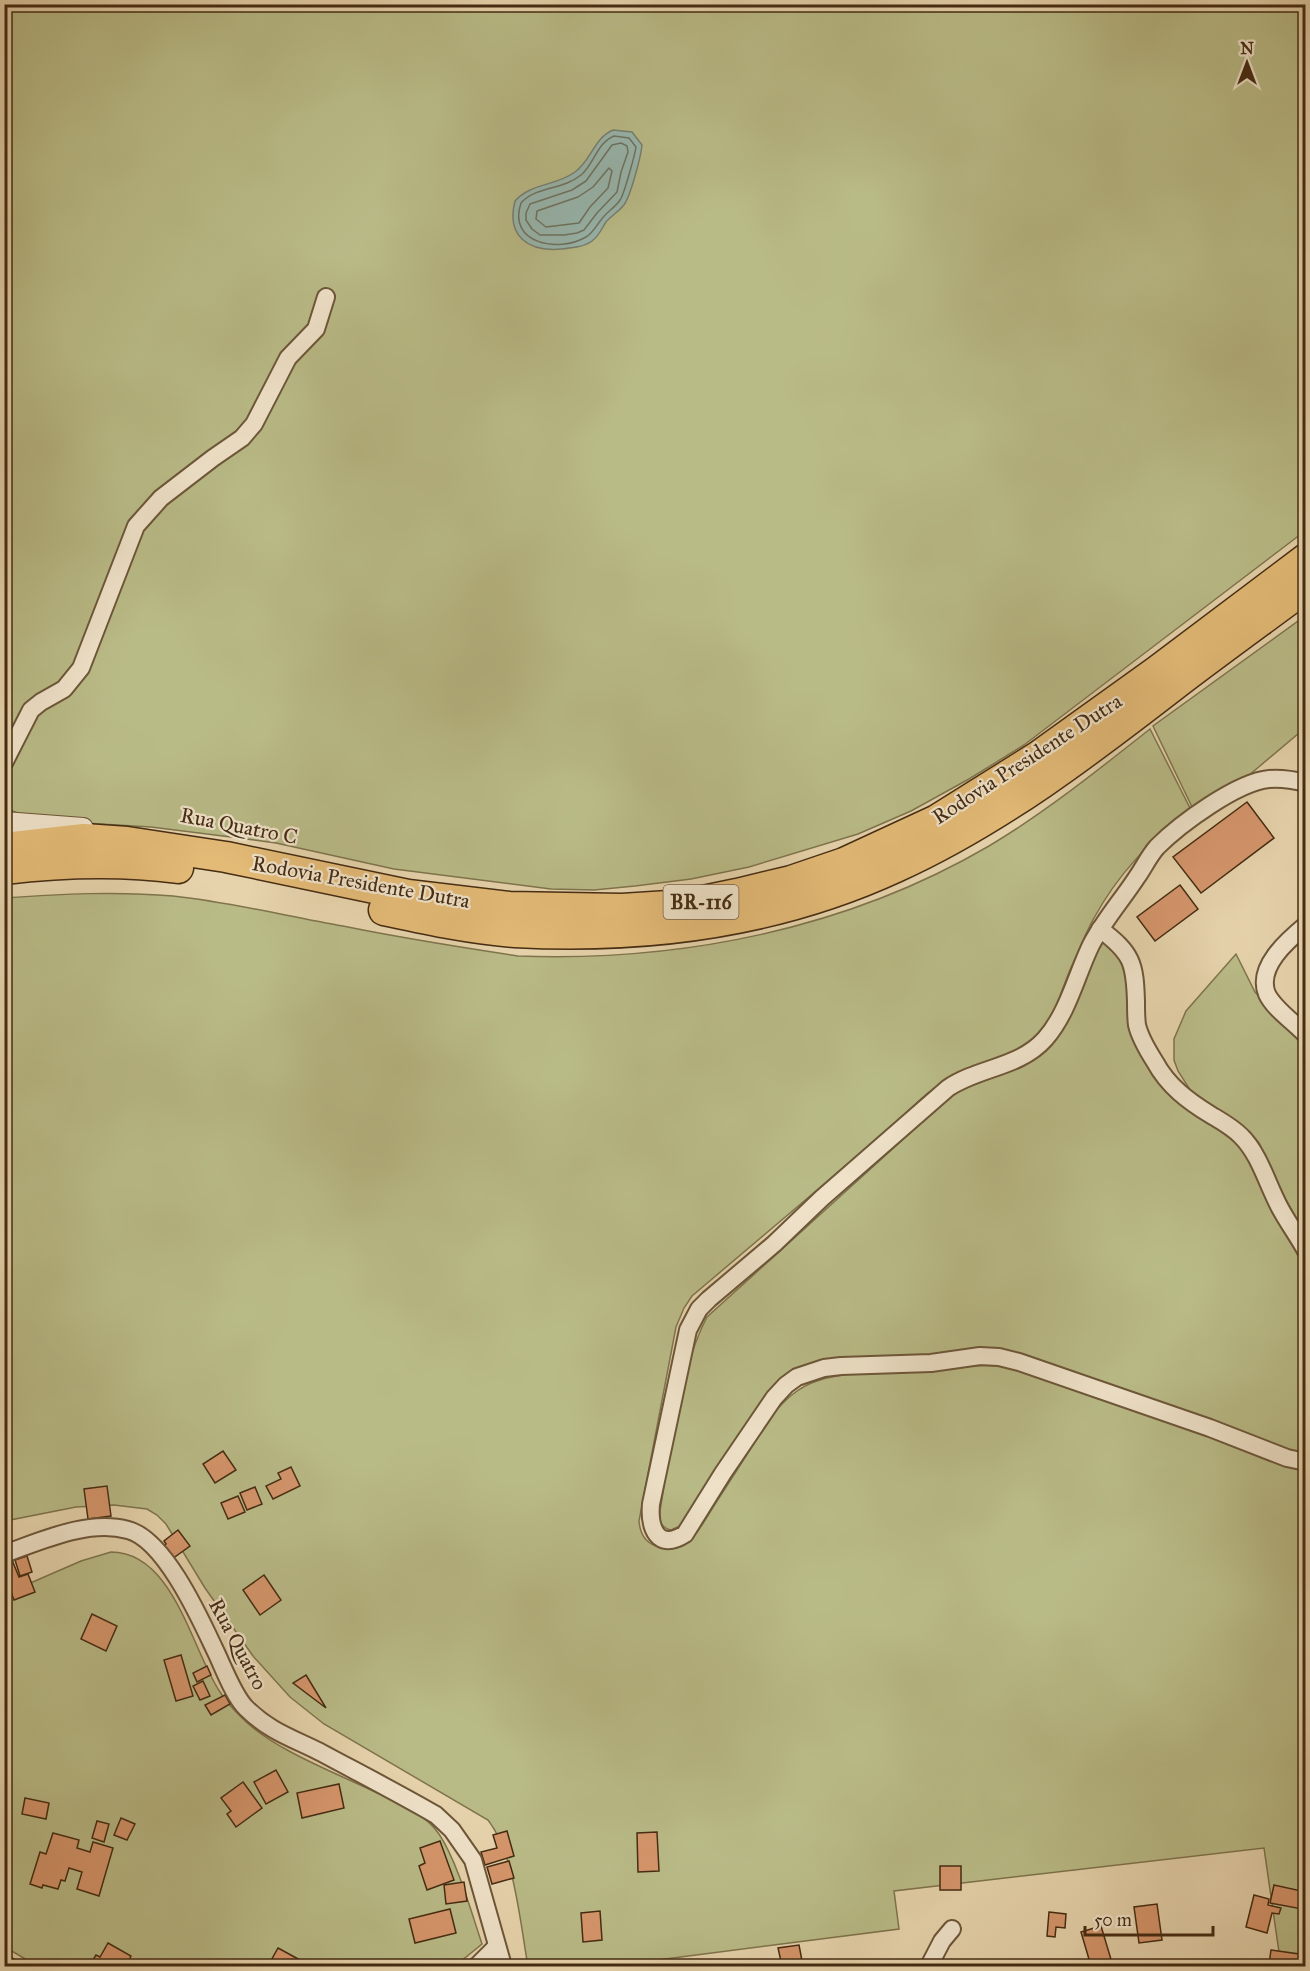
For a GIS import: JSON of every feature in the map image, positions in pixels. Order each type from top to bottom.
[{"type":"highway","name":"Rodovia Presidente Dutra","points":[[4,848],[84,839],[127,842],[226,857],[384,890],[509,907],[568,910],[684,905],[791,880],[844,862],[937,820],[1021,768],[1156,672],[1305,559]]},
{"type":"highway","name":"Rodovia Presidente Dutra","points":[[4,869],[86,861],[175,867],[411,916],[513,932],[590,934],[639,932],[713,922],[770,911],[815,899],[894,868],[930,851],[998,812],[1079,758],[1305,587]]},
{"type":"street","points":[[4,763],[31,711],[41,702],[64,689],[81,668],[136,526],[161,498],[248,433],[288,358],[316,329],[326,297]]},
{"type":"street","points":[[1305,783],[1286,779],[1268,779],[1252,783],[1202,811],[1153,852],[1100,929],[1063,1012],[1043,1041],[1014,1061],[970,1076],[948,1088],[699,1309],[688,1330],[651,1504],[651,1522],[652,1528],[659,1537],[664,1539],[676,1539],[685,1534],[746,1438],[786,1385],[808,1372],[842,1366],[931,1363],[980,1356],[999,1357],[1210,1428],[1287,1458],[1305,1462]]},
{"type":"street","name":"Rua Quatro C","points":[[4,822],[189,838],[275,856],[460,901]]},
{"type":"street","points":[[1305,925],[1277,953],[1265,976],[1265,986],[1271,1000],[1305,1035]]},
{"type":"street","points":[[1100,929],[1117,942],[1133,966],[1136,978],[1137,1024],[1140,1035],[1157,1066],[1173,1087],[1189,1102],[1230,1126],[1242,1136],[1252,1150],[1280,1209],[1305,1251]]},
{"type":"street","name":"Rua Quatro","points":[[4,1554],[37,1542],[95,1528],[128,1530],[150,1542],[173,1571],[201,1620],[243,1705],[278,1733],[436,1815],[452,1830],[473,1860],[503,1966]]},
{"type":"street","points":[[929,1966],[942,1941],[952,1929]]},
{"type":"street","points":[[477,1966],[496,1947]]},
{"type":"green space","points":[[4,5],[1305,5],[1305,531],[1024,745],[969,779],[911,811],[858,834],[749,867],[691,879],[635,886],[594,890],[551,889],[394,869],[276,843],[151,827],[67,822],[26,816],[4,808]]},
{"type":"green space","points":[[1305,616],[1305,728],[1248,776],[1193,809],[1153,726]]},
{"type":"green space","points":[[1150,729],[1191,810],[1136,858],[1103,902],[1091,923],[1055,1008],[1046,1025],[1031,1042],[1008,1056],[956,1077],[930,1091],[895,1124],[692,1296],[676,1327],[639,1521],[643,1536],[648,1542],[659,1547],[677,1548],[689,1542],[773,1414],[792,1394],[827,1378],[858,1373],[967,1366],[1007,1366],[1305,1467],[1305,1966],[1281,1966],[1264,1848],[894,1891],[899,1929],[611,1966],[528,1966],[510,1870],[505,1852],[488,1820],[324,1724],[290,1697],[253,1656],[205,1588],[166,1524],[157,1515],[147,1509],[114,1505],[76,1507],[5,1521],[5,898],[89,894],[173,896],[237,905],[452,946],[518,956],[640,953],[701,946],[821,919],[878,899],[935,875],[989,846],[1031,819]]},
{"type":"green space","points":[[1102,936],[1116,947],[1130,981],[1128,1012],[1133,1038],[1240,1142],[1305,1261],[1305,1457],[1033,1363],[809,1367],[680,1526],[671,1530],[665,1528],[660,1521],[660,1511],[682,1386],[697,1338],[707,1317],[952,1095],[1011,1071],[1042,1051]]},
{"type":"green space","points":[[1236,954],[1255,992],[1305,1047],[1305,1234],[1259,1143],[1250,1132],[1192,1093],[1174,1060],[1174,1039],[1186,1011]]},
{"type":"green space","points":[[111,1552],[133,1556],[151,1568],[166,1585],[220,1692],[235,1711],[254,1728],[268,1739],[302,1758],[408,1807],[432,1826],[446,1845],[452,1858],[482,1944],[455,1966],[37,1966],[5,1947],[5,1594],[81,1561]]},
{"type":"water","points":[[613,130],[632,132],[642,145],[632,187],[623,206],[606,222],[594,239],[582,246],[565,249],[539,248],[522,239],[514,224],[515,201],[528,191],[568,177],[575,172],[585,162],[601,138]]},
{"type":"building","points":[[1247,802],[1274,838],[1201,893],[1173,857]]},
{"type":"building","points":[[1180,885],[1198,909],[1155,941],[1137,917]]},
{"type":"building","points":[[223,1451],[236,1470],[215,1483],[203,1464]]},
{"type":"building","points":[[291,1467],[300,1486],[273,1499],[266,1486],[281,1479],[278,1473]]},
{"type":"building","points":[[107,1486],[111,1516],[88,1519],[84,1489]]},
{"type":"building","points":[[255,1487],[262,1504],[247,1510],[240,1493]]},
{"type":"building","points":[[238,1496],[245,1512],[228,1519],[221,1503]]},
{"type":"building","points":[[178,1530],[190,1546],[172,1559],[163,1547],[166,1544],[164,1541]]},
{"type":"building","points":[[27,1556],[32,1572],[20,1576],[15,1560]]},
{"type":"building","points":[[12,1560],[19,1577],[28,1574],[35,1592],[14,1600],[4,1574],[4,1563]]},
{"type":"building","points":[[264,1575],[281,1600],[260,1615],[243,1590]]},
{"type":"building","points":[[92,1614],[117,1626],[106,1651],[81,1639]]},
{"type":"building","points":[[181,1655],[193,1696],[176,1701],[164,1660]]},
{"type":"building","points":[[207,1666],[211,1675],[197,1682],[193,1673]]},
{"type":"building","points":[[306,1675],[326,1708],[293,1683]]},
{"type":"building","points":[[203,1681],[210,1696],[200,1700],[193,1686]]},
{"type":"building","points":[[225,1695],[230,1704],[211,1715],[205,1705]]},
{"type":"building","points":[[276,1770],[288,1792],[266,1804],[254,1782]]},
{"type":"building","points":[[243,1782],[262,1808],[236,1827],[227,1814],[231,1811],[221,1798]]},
{"type":"building","points":[[339,1784],[344,1808],[302,1818],[297,1793]]},
{"type":"building","points":[[25,1798],[49,1803],[46,1819],[22,1814]]},
{"type":"building","points":[[121,1818],[135,1824],[127,1840],[114,1835]]},
{"type":"building","points":[[97,1821],[109,1824],[104,1842],[92,1838]]},
{"type":"building","points":[[507,1831],[514,1856],[485,1865],[481,1852],[497,1848],[493,1835]]},
{"type":"building","points":[[657,1832],[659,1871],[638,1872],[637,1833]]},
{"type":"building","points":[[53,1833],[79,1840],[77,1848],[90,1852],[93,1842],[113,1848],[99,1896],[77,1889],[82,1872],[69,1868],[65,1881],[61,1880],[58,1889],[43,1885],[42,1888],[30,1884],[40,1852],[46,1854]]},
{"type":"building","points":[[440,1841],[454,1880],[427,1890],[419,1866],[425,1863],[420,1848]]},
{"type":"building","points":[[509,1861],[514,1878],[492,1884],[487,1867]]},
{"type":"building","points":[[940,1866],[961,1866],[961,1890],[940,1890]]},
{"type":"building","points":[[464,1882],[467,1901],[446,1904],[444,1885]]},
{"type":"building","points":[[1274,1885],[1306,1892],[1302,1909],[1270,1903]]},
{"type":"building","points":[[1254,1895],[1269,1899],[1268,1905],[1281,1908],[1279,1914],[1272,1913],[1267,1933],[1246,1927]]},
{"type":"building","points":[[1157,1904],[1162,1940],[1139,1943],[1134,1907]]},
{"type":"building","points":[[450,1909],[456,1933],[415,1943],[409,1919]]},
{"type":"building","points":[[600,1911],[602,1940],[583,1942],[581,1913]]},
{"type":"building","points":[[1049,1912],[1066,1914],[1065,1928],[1056,1927],[1055,1937],[1047,1936]]},
{"type":"building","points":[[1101,1926],[1113,1966],[1091,1966],[1081,1932]]},
{"type":"building","points":[[108,1943],[131,1956],[126,1966],[89,1966],[96,1955],[100,1957]]},
{"type":"building","points":[[799,1945],[803,1966],[782,1966],[778,1948]]},
{"type":"building","points":[[278,1948],[311,1966],[268,1966]]},
{"type":"building","points":[[1271,1950],[1299,1954],[1297,1966],[1269,1964]]},
{"type":"building","points":[[753,1960],[754,1966],[732,1966],[731,1963]]}]
